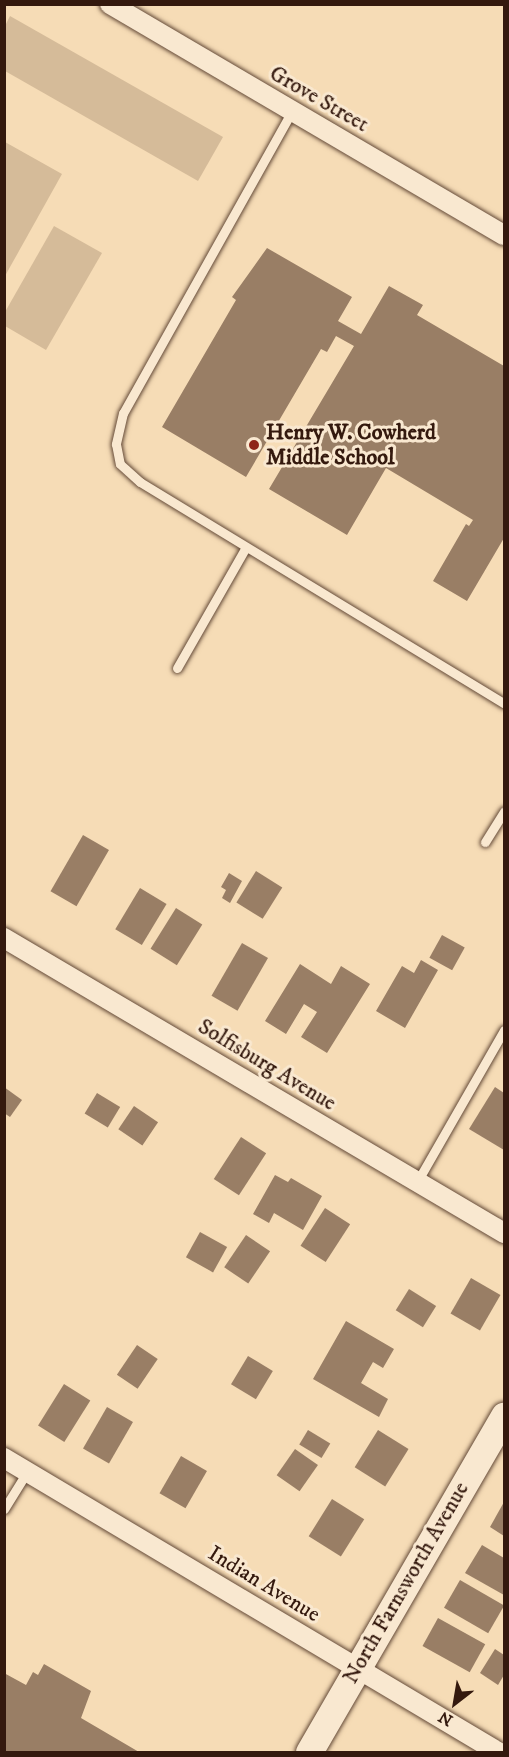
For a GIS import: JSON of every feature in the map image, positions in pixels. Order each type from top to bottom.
[{"type":"main road","name":"North Farnsworth Avenue","points":[[309,1752],[355,1668],[504,1415]]},
{"type":"street","name":"Grove Street","points":[[110,4],[504,235]]},
{"type":"street","name":"Solfisburg Avenue","points":[[4,938],[504,1233]]},
{"type":"street","name":"Indian Avenue","points":[[4,1458],[498,1752]]},
{"type":"lane","points":[[292,111],[123,413],[116,444],[120,464],[140,482],[504,703]]},
{"type":"lane","points":[[177,668],[246,547]]},
{"type":"lane","points":[[485,842],[504,812]]},
{"type":"lane","points":[[417,1182],[504,1030]]},
{"type":"lane","points":[[4,1509],[27,1472]]},
{"type":"shaded area","points":[[10,16],[223,137],[198,181],[5,71],[5,26]]},
{"type":"shaded area","points":[[5,142],[62,174],[5,276]]},
{"type":"shaded area","points":[[54,226],[102,253],[46,350],[5,326],[5,312]]},
{"type":"building","points":[[267,248],[352,297],[338,321],[361,334],[389,286],[423,305],[417,315],[504,366],[504,538],[467,601],[433,581],[466,524],[469,526],[473,520],[386,468],[347,535],[269,489],[354,346],[336,336],[327,352],[321,349],[246,477],[162,427],[236,300],[232,297]]},
{"type":"building","points":[[83,835],[109,850],[76,906],[50,891]]},
{"type":"building","points":[[256,871],[282,887],[263,919],[236,902]]},
{"type":"building","points":[[229,873],[242,881],[230,903],[222,898],[226,890],[221,887]]},
{"type":"building","points":[[140,888],[167,904],[142,945],[115,929]]},
{"type":"building","points":[[176,908],[202,924],[177,965],[151,949]]},
{"type":"building","points":[[442,935],[465,948],[452,970],[429,958]]},
{"type":"building","points":[[242,943],[268,958],[237,1011],[212,996]]},
{"type":"building","points":[[421,960],[438,970],[405,1028],[376,1011],[402,966],[414,973]]},
{"type":"building","points":[[300,964],[331,984],[341,966],[370,984],[327,1053],[301,1037],[317,1012],[304,1004],[286,1034],[265,1021]]},
{"type":"building","points":[[4,1087],[22,1100],[10,1117],[4,1113]]},
{"type":"building","points":[[495,1087],[504,1093],[504,1150],[469,1129]]},
{"type":"building","points":[[97,1093],[120,1107],[108,1127],[85,1114]]},
{"type":"building","points":[[134,1106],[158,1122],[142,1145],[118,1129]]},
{"type":"building","points":[[241,1137],[266,1153],[239,1195],[214,1179]]},
{"type":"building","points":[[275,1175],[288,1182],[291,1178],[322,1196],[303,1230],[274,1213],[269,1223],[253,1214]]},
{"type":"building","points":[[325,1208],[350,1224],[326,1262],[300,1246]]},
{"type":"building","points":[[200,1232],[227,1247],[213,1272],[186,1257]]},
{"type":"building","points":[[246,1235],[270,1251],[248,1284],[224,1267]]},
{"type":"building","points":[[471,1278],[500,1295],[480,1331],[451,1314]]},
{"type":"building","points":[[409,1289],[436,1306],[423,1327],[396,1310]]},
{"type":"building","points":[[346,1321],[394,1349],[383,1368],[373,1362],[361,1383],[388,1399],[379,1417],[313,1379]]},
{"type":"building","points":[[137,1345],[158,1359],[138,1389],[117,1375]]},
{"type":"building","points":[[248,1356],[273,1371],[256,1399],[231,1384]]},
{"type":"building","points":[[64,1384],[90,1400],[64,1442],[38,1426]]},
{"type":"building","points":[[107,1407],[133,1422],[109,1464],[83,1449]]},
{"type":"building","points":[[308,1430],[330,1443],[322,1458],[299,1445]]},
{"type":"building","points":[[378,1430],[409,1449],[385,1486],[355,1467]]},
{"type":"building","points":[[295,1449],[318,1465],[300,1491],[277,1475]]},
{"type":"building","points":[[181,1456],[207,1471],[185,1508],[160,1493]]},
{"type":"building","points":[[332,1499],[364,1519],[341,1556],[309,1536]]},
{"type":"building","points":[[504,1502],[504,1536],[490,1527]]},
{"type":"building","points":[[482,1545],[504,1558],[504,1595],[465,1573]]},
{"type":"building","points":[[460,1580],[504,1605],[488,1633],[444,1608]]},
{"type":"building","points":[[438,1618],[485,1644],[470,1672],[422,1646]]},
{"type":"building","points":[[495,1649],[504,1655],[504,1675],[498,1685],[480,1673]]},
{"type":"building","points":[[44,1664],[91,1691],[81,1718],[139,1752],[4,1752],[4,1673],[26,1685],[33,1672],[38,1675]]},
{"type":"place","name":"Henry W. Cowherd Middle School","points":[[254,445]]}]
